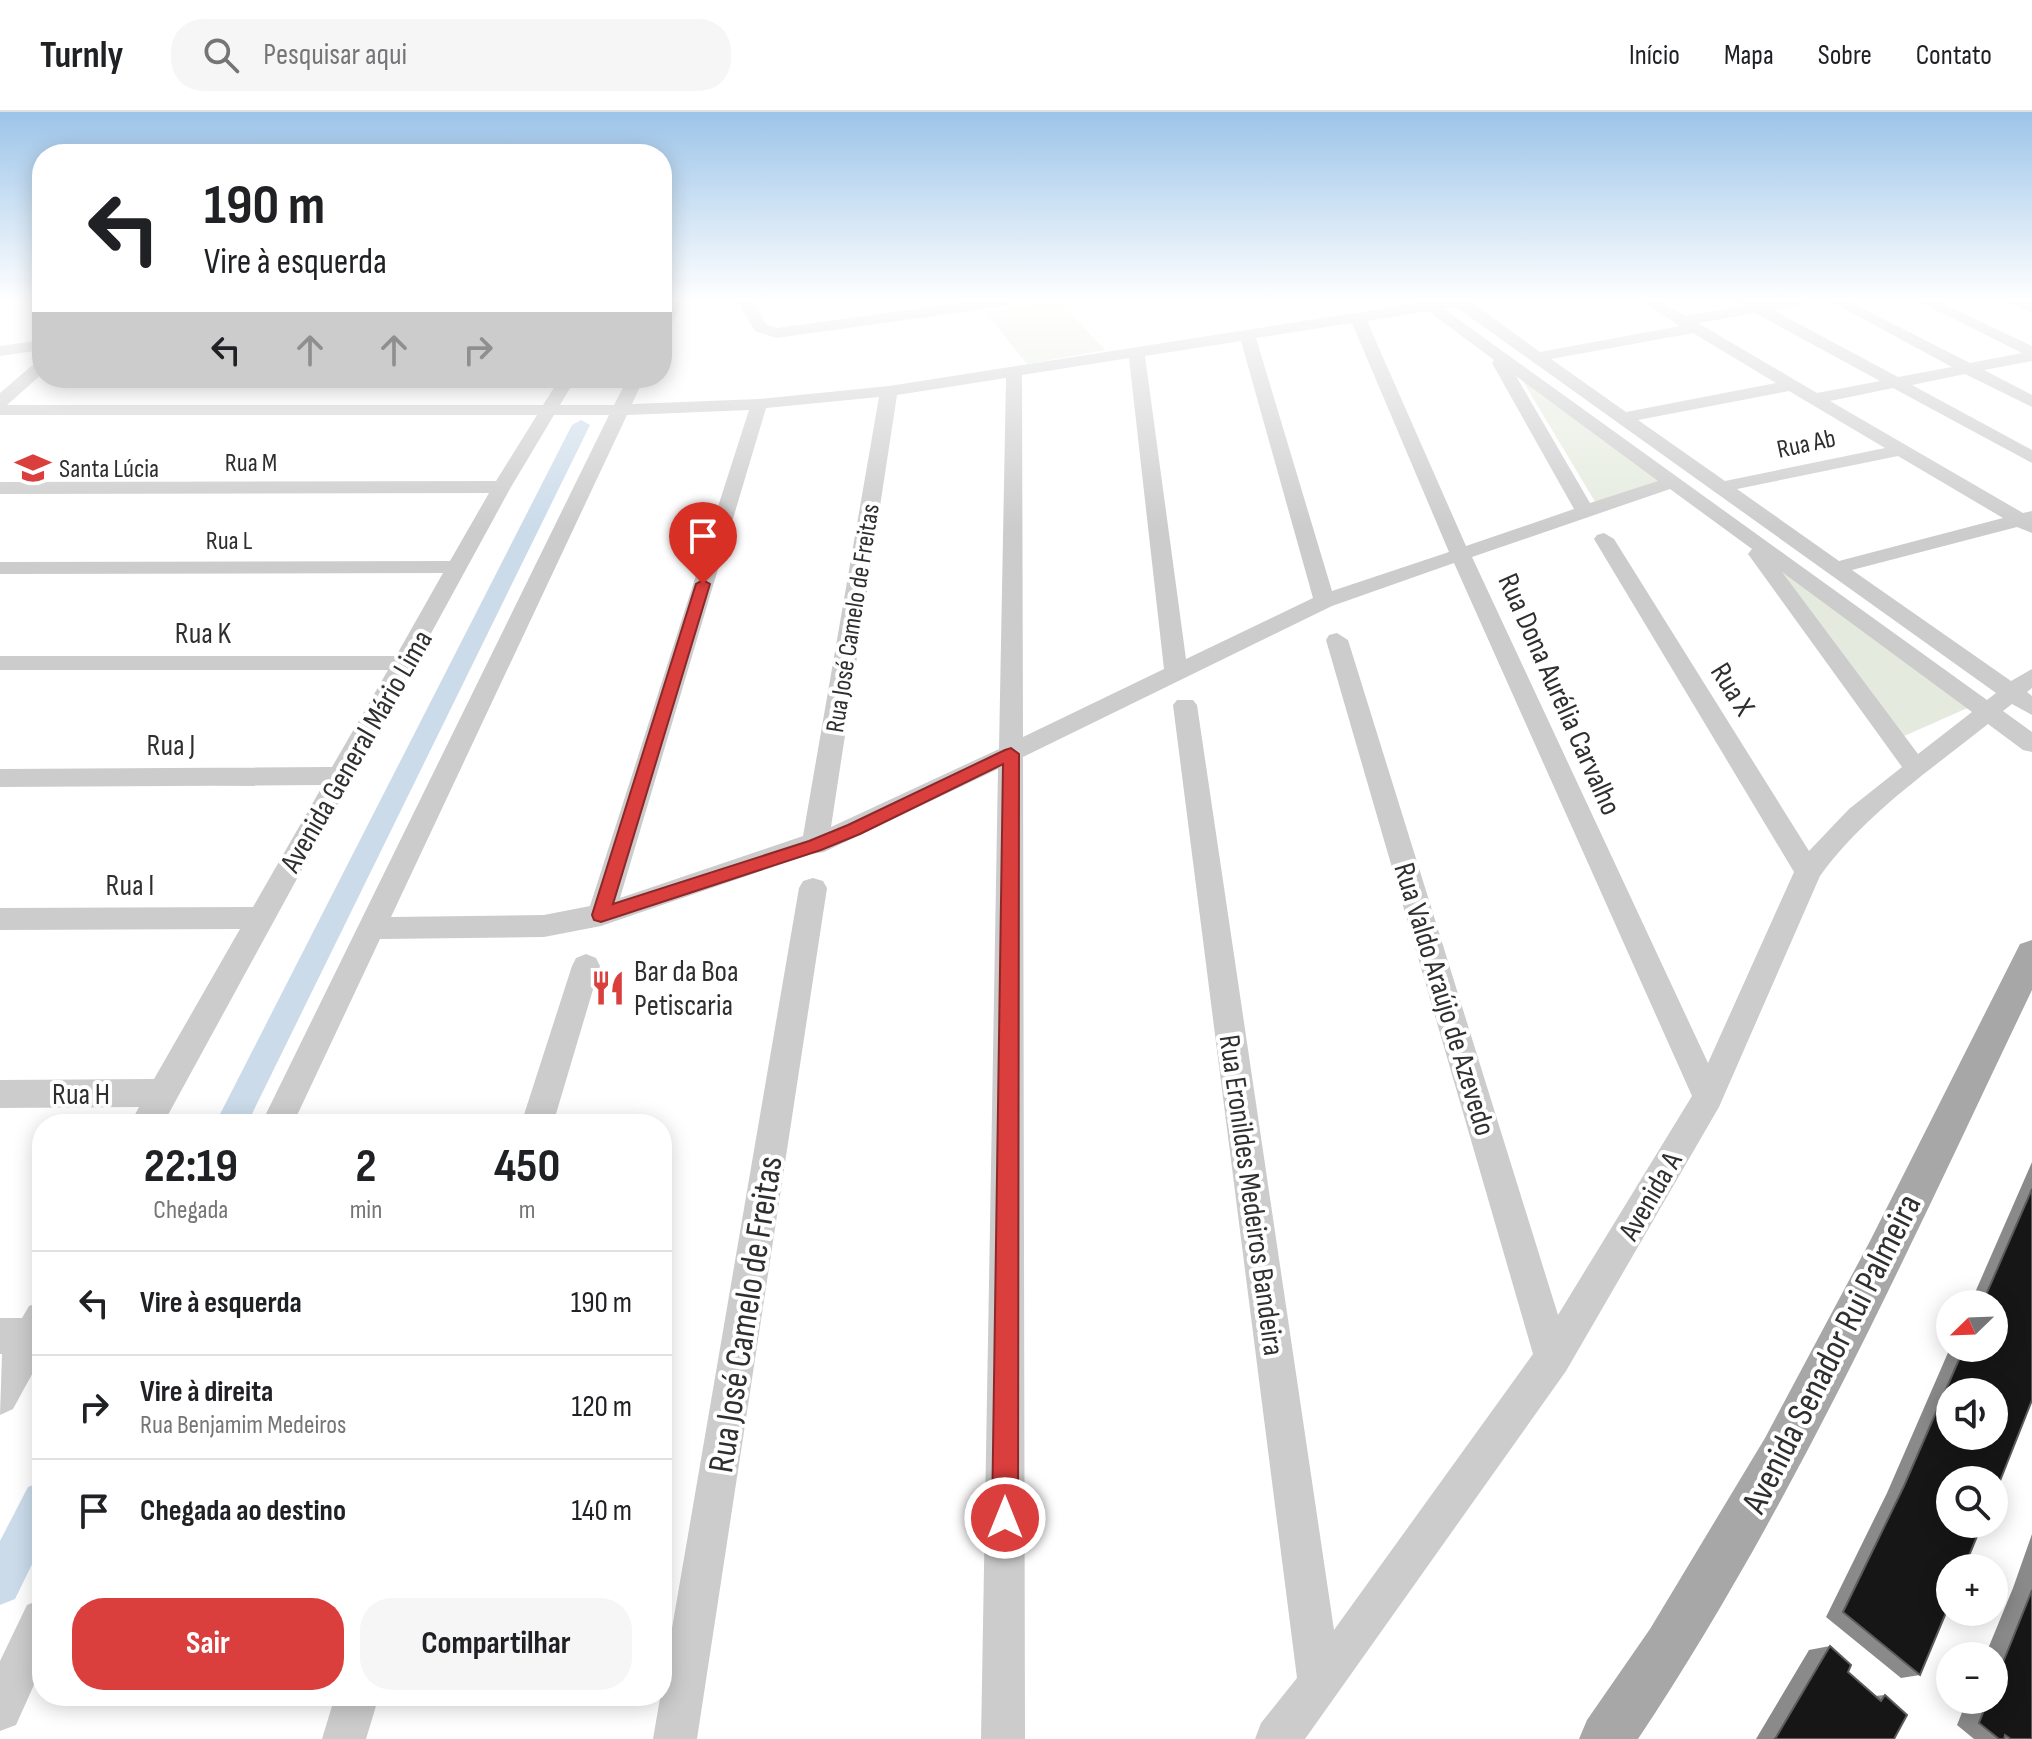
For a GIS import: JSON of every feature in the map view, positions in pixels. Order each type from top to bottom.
[{"type":"main road","name":"Avenida Senador Rui Palmeira","points":[[1606,1739],[1707,1588],[1814,1392],[2032,954]]},
{"type":"street","points":[[0,402],[28,377]]},
{"type":"street","points":[[0,410],[615,410],[759,404],[889,391],[982,377]]},
{"type":"street","points":[[1003,1739],[1014,377]]},
{"type":"street","points":[[1139,377],[1176,671]]},
{"type":"street","points":[[1259,377],[1324,601]]},
{"type":"street","name":"Rua Dona Aurélia Carvalho","points":[[1383,377],[1459,552],[1708,1097]]},
{"type":"street","points":[[1508,377],[1585,511]]},
{"type":"street","points":[[1528,377],[1742,532],[2015,696]]},
{"type":"street","points":[[1567,377],[2015,696],[2032,744]]},
{"type":"street","points":[[1777,377],[2028,521]]},
{"type":"street","points":[[1886,377],[2032,457]]},
{"type":"street","points":[[1813,399],[1917,377]]},
{"type":"street","points":[[1984,377],[2032,402]]},
{"type":"street","points":[[1625,417],[1791,385]]},
{"type":"street","name":"Avenida General Mário Lima","points":[[151,1114],[502,487],[560,409],[565,388]]},
{"type":"street","points":[[282,1114],[615,410],[629,388]]},
{"type":"street","name":"Rua José Camelo de Freitas","points":[[815,845],[889,391]]},
{"type":"street","points":[[601,915],[759,404]]},
{"type":"street","name":"Rua Ab","points":[[1722,487],[1900,450]]},
{"type":"street","points":[[372,928],[544,926],[601,915],[815,845],[1011,754],[1324,601],[1459,552],[1672,482]]},
{"type":"street","name":"Rua M","points":[[0,488],[502,487]]},
{"type":"street","points":[[1836,568],[2028,521]]},
{"type":"street","points":[[1742,532],[1916,769]]},
{"type":"street","name":"Rua X","points":[[1604,539],[1808,872]]},
{"type":"street","name":"Rua L","points":[[0,568],[459,567]]},
{"type":"street","name":"Rua Valdo Araújo de Azevedo","points":[[1337,640],[1553,1358]]},
{"type":"street","name":"Rua K","points":[[0,663],[406,663]]},
{"type":"street","name":"Avenida A","points":[[1277,1739],[1320,1685],[1553,1358],[1708,1097],[1808,872],[1830,842],[1858,815],[2015,696]]},
{"type":"street","name":"Rua Eronildes Medeiros Bandeira","points":[[1185,705],[1320,1685]]},
{"type":"street","name":"Rua J","points":[[0,778],[342,776]]},
{"type":"street","name":"Rua José Camelo de Freitas","points":[[675,1739],[813,888]]},
{"type":"street","name":"Rua I","points":[[0,919],[261,918]]},
{"type":"street","points":[[540,1114],[586,966]]},
{"type":"street","name":"Rua H","points":[[0,1094],[162,1093]]},
{"type":"street","points":[[0,1396],[25,1331]]},
{"type":"street","points":[[0,1709],[32,1641]]},
{"type":"street","points":[[344,1739],[354,1706]]},
{"type":"shaded area","points":[[1520,377],[1527,377],[1668,482],[1597,505]]},
{"type":"shaded area","points":[[1765,553],[1972,706],[1902,737]]},
{"type":"building","points":[[2032,1189],[2032,1400],[2006,1466],[1936,1466],[1936,1538],[1976,1538],[1970,1554],[1936,1554],[1936,1626],[1940,1626],[1920,1675],[1843,1612],[1936,1412],[1936,1450],[2008,1450],[2008,1378],[1951,1378],[1958,1362],[2008,1362],[2008,1290],[1988,1290]]},
{"type":"building","points":[[2032,1590],[2032,1739],[2011,1739],[2005,1735],[2004,1739],[1999,1739],[1979,1723],[1983,1714],[2008,1714],[2008,1650]]},
{"type":"building","points":[[1830,1646],[1851,1665],[1848,1672],[1881,1701],[1885,1695],[1907,1715],[1894,1739],[1775,1739]]},
{"type":"waterway","points":[[236,1114],[581,425]]},
{"type":"waterway","points":[[0,1584],[32,1521]]},
{"type":"place","name":"Santa Lúcia","points":[[33,468]]},
{"type":"place","name":"Bar da Boa Petiscaria","points":[[608,988]]},
{"type":"route","points":[[703,584],[601,915],[815,845],[1011,754],[1005,1518]]}]
